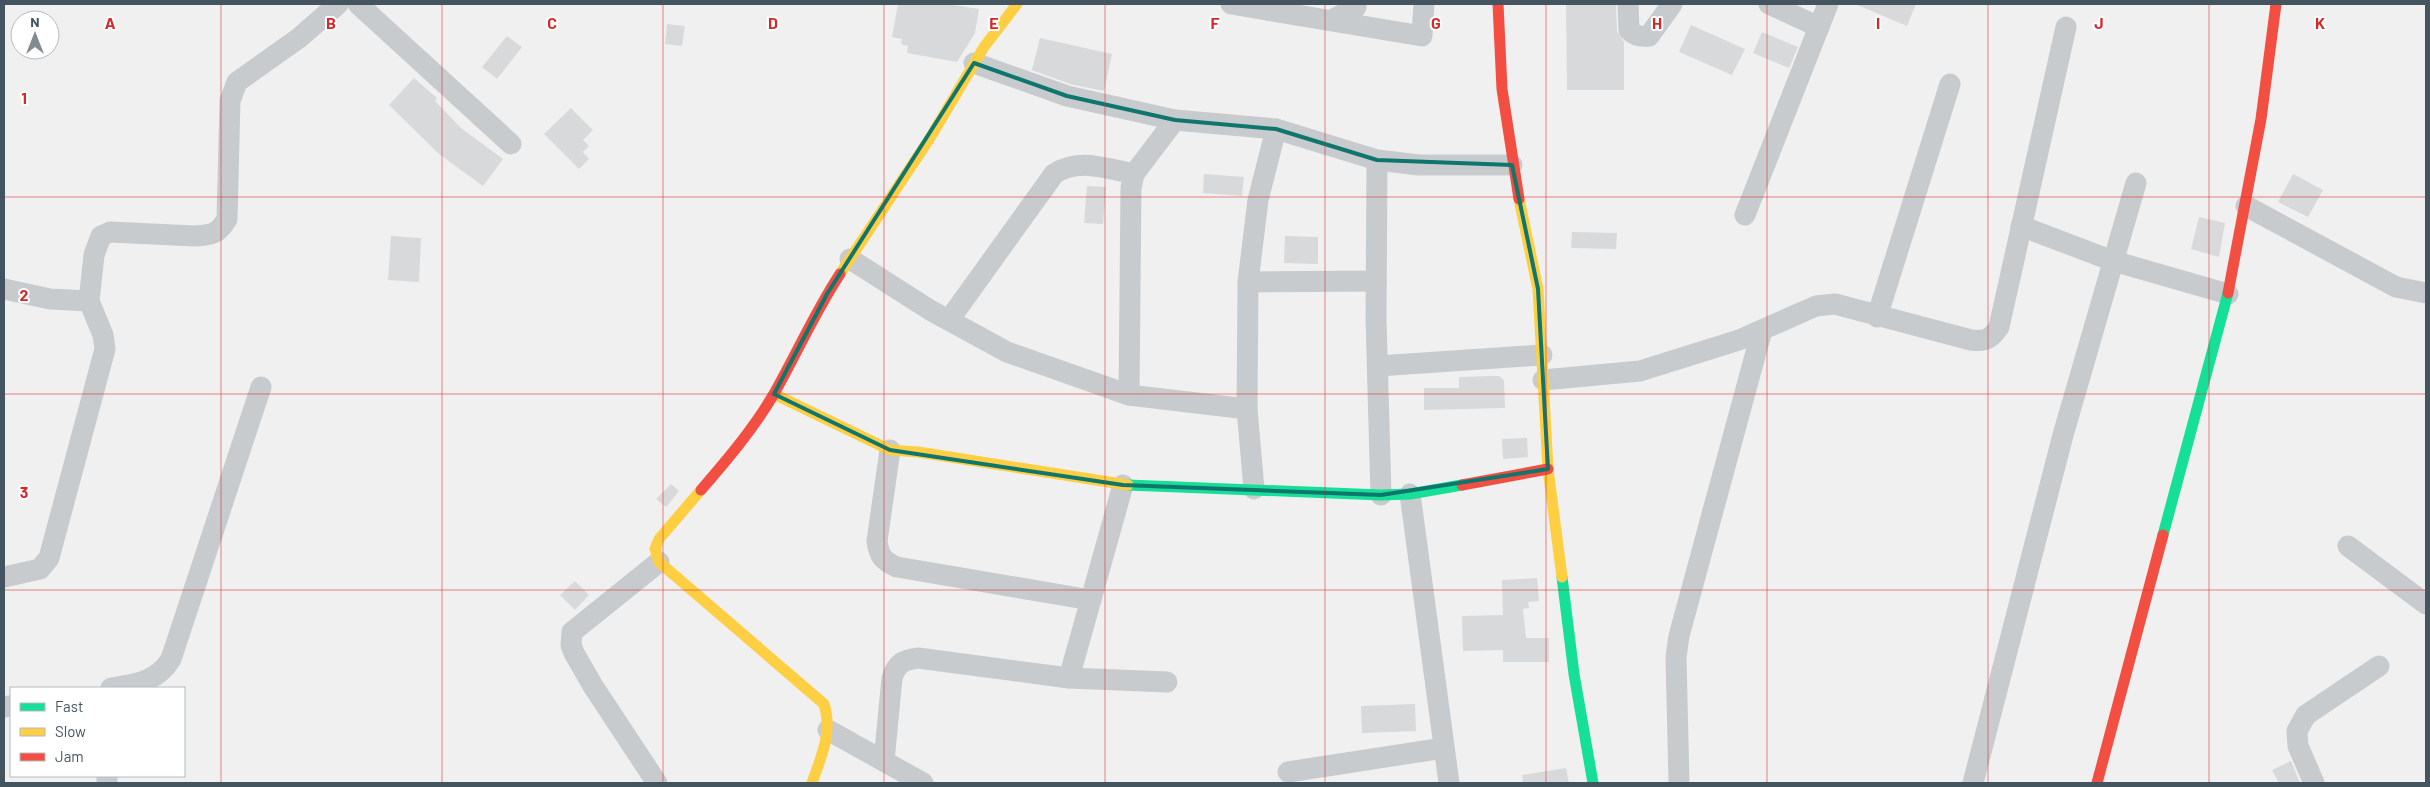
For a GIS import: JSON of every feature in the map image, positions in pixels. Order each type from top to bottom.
[{"type":"street","points":[[4,577],[40,569],[48,558],[105,349],[103,335],[89,301],[94,255],[101,236],[110,232],[195,236],[208,235],[221,230],[228,219],[230,101],[237,82],[299,38],[338,4]]},
{"type":"street","points":[[358,4],[511,144]]},
{"type":"street","points":[[812,783],[828,730],[829,715],[824,704],[659,562],[655,549],[659,539],[725,462],[774,394],[827,294],[930,138],[974,63],[1017,4]]},
{"type":"street","points":[[1244,5],[1309,11],[1332,20],[1357,12],[1422,36],[1424,4]]},
{"type":"street","points":[[1498,4],[1502,89],[1512,165],[1538,289],[1548,469],[1574,674],[1593,783]]},
{"type":"street","points":[[1628,4],[1629,30],[1634,35],[1642,37],[1650,36],[1672,4]]},
{"type":"street","points":[[1769,4],[1819,27]]},
{"type":"street","points":[[1745,214],[1828,4]]},
{"type":"street","points":[[2097,783],[2228,294],[2261,119],[2276,4]]},
{"type":"street","points":[[1543,380],[1640,372],[1739,340],[1816,306],[1834,304],[1877,317],[1970,340],[1982,342],[1992,337],[1999,326],[2066,27]]},
{"type":"street","points":[[974,63],[1067,96],[1175,120],[1276,130],[1377,160],[1419,165],[1512,165]]},
{"type":"street","points":[[1877,317],[1950,84]]},
{"type":"street","points":[[1129,395],[1131,188],[1134,174],[1175,120]]},
{"type":"street","points":[[1254,489],[1247,409],[1248,282],[1258,200],[1276,130]]},
{"type":"street","points":[[1377,160],[1376,281],[1381,496]]},
{"type":"street","points":[[949,320],[1054,174],[1065,166],[1077,164],[1134,174]]},
{"type":"street","points":[[1973,783],[2063,435],[2136,183]]},
{"type":"street","points":[[2246,206],[2396,287],[2426,293]]},
{"type":"street","points":[[2021,226],[2113,261],[2228,294]]},
{"type":"street","points":[[850,259],[949,320],[1007,352],[1129,395],[1247,409]]},
{"type":"street","points":[[1248,282],[1376,281]]},
{"type":"street","points":[[4,288],[50,299],[89,301]]},
{"type":"street","points":[[1679,783],[1676,657],[1679,636],[1762,330]]},
{"type":"street","points":[[1378,366],[1542,355]]},
{"type":"street","points":[[116,687],[153,679],[164,670],[171,659],[261,387]]},
{"type":"street","points":[[774,394],[890,450],[918,452],[1123,485],[1254,489],[1381,496],[1410,494],[1548,469]]},
{"type":"street","points":[[890,450],[877,541],[879,553],[886,562],[897,567],[1091,600]]},
{"type":"street","points":[[1069,678],[1123,485]]},
{"type":"street","points":[[1410,494],[1449,783]]},
{"type":"street","points":[[2348,546],[2426,604]]},
{"type":"street","points":[[657,783],[593,686],[571,645],[572,632],[659,562]]},
{"type":"street","points":[[884,761],[892,678],[896,667],[906,659],[918,658],[1069,678],[1166,682]]},
{"type":"street","points":[[2314,783],[2298,746],[2297,731],[2306,715],[2379,666]]},
{"type":"street","points":[[828,730],[923,783]]},
{"type":"street","points":[[1288,772],[1444,748]]},
{"type":"highlighted area","points":[[974,63],[1067,96],[1175,120],[1276,129],[1377,160],[1512,165],[1538,289],[1548,469],[1381,495],[1123,485],[890,450],[774,394],[827,294]]},
{"type":"building","points":[[898,4],[947,4],[979,9],[975,33],[957,62],[907,53],[908,46],[901,44],[902,39],[892,37]]},
{"type":"building","points":[[1566,4],[1616,4],[1617,31],[1624,42],[1624,90],[1567,90]]},
{"type":"building","points":[[1855,4],[1916,4],[1907,26]]},
{"type":"building","points":[[667,24],[685,26],[682,46],[665,44]]},
{"type":"building","points":[[1691,25],[1745,49],[1732,75],[1679,52]]},
{"type":"building","points":[[1762,32],[1798,47],[1789,68],[1753,53]]},
{"type":"building","points":[[507,36],[522,47],[497,79],[482,67]]},
{"type":"building","points":[[1040,38],[1112,54],[1104,91],[1070,84],[1032,70]]},
{"type":"building","points":[[414,78],[437,98],[435,101],[461,128],[503,159],[483,186],[439,154],[389,105]]},
{"type":"building","points":[[571,108],[593,130],[583,140],[589,146],[583,152],[589,159],[579,169],[544,134]]},
{"type":"building","points":[[1204,174],[1244,177],[1242,196],[1203,193]]},
{"type":"building","points":[[2293,174],[2323,190],[2308,217],[2278,202]]},
{"type":"building","points":[[1087,186],[1106,187],[1103,224],[1084,223]]},
{"type":"building","points":[[2199,217],[2225,223],[2219,257],[2191,249]]},
{"type":"building","points":[[1572,232],[1617,233],[1616,249],[1571,248]]},
{"type":"building","points":[[391,236],[421,238],[419,282],[388,280]]},
{"type":"building","points":[[1285,236],[1318,237],[1318,264],[1284,263]]},
{"type":"building","points":[[1499,376],[1504,380],[1505,408],[1424,410],[1424,388],[1459,388],[1459,377]]},
{"type":"building","points":[[1527,438],[1528,457],[1503,459],[1502,439]]},
{"type":"building","points":[[671,484],[679,491],[666,507],[656,499]]},
{"type":"building","points":[[1537,578],[1539,601],[1528,602],[1529,608],[1523,609],[1526,638],[1549,638],[1549,662],[1503,662],[1503,650],[1463,651],[1462,616],[1503,615],[1502,580]]},
{"type":"building","points":[[575,581],[589,595],[575,610],[560,595]]},
{"type":"building","points":[[1415,704],[1416,731],[1362,733],[1361,706]]},
{"type":"building","points":[[2291,761],[2300,783],[2279,783],[2272,770]]},
{"type":"building","points":[[1566,768],[1569,783],[1523,783],[1522,775]]},
{"type":"traffic: fast","points":[[2163,535],[2228,293]]},
{"type":"traffic: fast","points":[[1128,485],[1381,495],[1410,494],[1462,485]]},
{"type":"traffic: fast","points":[[1562,577],[1574,674],[1593,783]]},
{"type":"traffic: slow","points":[[840,274],[930,138],[984,47],[1017,4]]},
{"type":"traffic: slow","points":[[1519,199],[1538,289],[1548,469],[1562,577]]},
{"type":"traffic: slow","points":[[774,394],[890,450],[918,452],[1128,485]]},
{"type":"traffic: slow","points":[[701,490],[659,539],[655,549],[659,562],[824,704],[827,734],[812,783]]},
{"type":"traffic: jam","points":[[1498,4],[1502,89],[1519,199]]},
{"type":"traffic: jam","points":[[2228,293],[2261,119],[2276,4]]},
{"type":"traffic: jam","points":[[701,490],[759,418],[840,274]]},
{"type":"traffic: jam","points":[[1462,485],[1548,469]]},
{"type":"traffic: jam","points":[[2097,783],[2163,535]]}]
